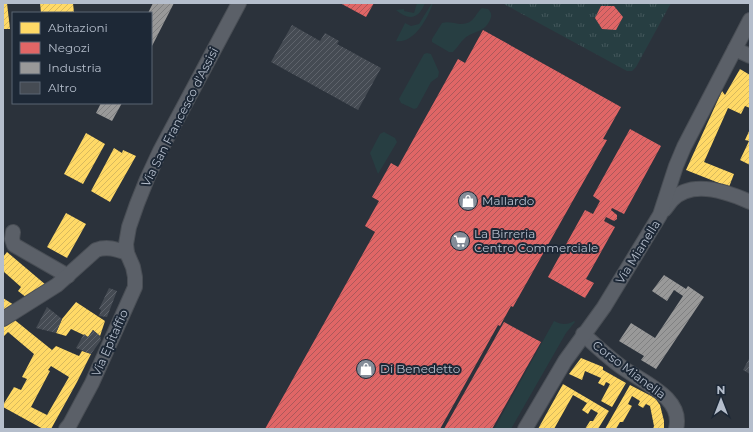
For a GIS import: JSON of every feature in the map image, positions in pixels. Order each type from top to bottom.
[{"type":"street","name":"Via San Francesco d'Assisi","points":[[127,253],[127,235],[147,179],[160,151],[239,3]]},
{"type":"street","name":"Via Mianella","points":[[525,429],[565,361],[604,307],[660,215],[676,166],[684,147],[750,20]]},
{"type":"street","points":[[735,49],[750,56]]},
{"type":"street","points":[[660,215],[672,199],[692,190],[718,190],[750,202]]},
{"type":"street","points":[[13,232],[12,238],[14,245],[68,276]]},
{"type":"street","points":[[3,319],[57,285],[96,250],[102,247],[127,253]]},
{"type":"street","name":"Via Epitaffio","points":[[66,429],[92,383],[135,287],[133,267],[127,253]]},
{"type":"street","name":"Corso Mianella","points":[[584,334],[602,352],[662,394],[668,400],[676,414],[676,429]]},
{"type":"green space","points":[[417,3],[425,3],[420,12],[413,17],[405,16],[396,10],[404,9],[404,11],[414,13]]},
{"type":"green space","points":[[432,3],[428,16],[419,29],[409,38],[403,41],[396,41],[405,23],[411,26],[419,24]]},
{"type":"green space","points":[[502,3],[671,3],[636,67],[632,71],[627,71]]},
{"type":"green space","points":[[482,8],[488,9],[491,13],[488,24],[465,38],[453,52],[449,52],[432,42],[432,39],[442,23],[467,23],[473,19]]},
{"type":"green space","points":[[424,54],[431,54],[439,72],[438,77],[431,82],[417,108],[414,109],[401,103],[399,99]]},
{"type":"green space","points":[[384,132],[395,138],[397,142],[378,174],[370,153],[380,134]]},
{"type":"green space","points":[[554,321],[564,324],[575,322],[566,333],[511,429],[494,429]]},
{"type":"building: Abitazioni","points":[[3,3],[7,3],[10,29],[3,29]]},
{"type":"building: Abitazioni","points":[[40,3],[73,3],[74,12],[41,12]]},
{"type":"building: Abitazioni","points":[[740,69],[750,75],[750,108],[745,106],[741,114],[728,108],[704,162],[734,174],[729,187],[686,170],[722,91],[725,95]]},
{"type":"building: Abitazioni","points":[[750,129],[750,165],[740,160],[749,141],[745,140]]},
{"type":"building: Abitazioni","points":[[86,133],[105,144],[83,184],[64,174]]},
{"type":"building: Abitazioni","points":[[114,148],[122,153],[123,150],[136,156],[110,202],[91,191]]},
{"type":"building: Abitazioni","points":[[66,213],[86,224],[67,258],[47,247]]},
{"type":"building: Abitazioni","points":[[7,252],[46,285],[27,298],[18,291],[21,287],[3,271],[3,257]]},
{"type":"building: Abitazioni","points":[[3,298],[14,305],[3,312]]},
{"type":"building: Abitazioni","points":[[76,302],[105,321],[100,336],[93,330],[88,337],[71,329],[66,336],[56,333],[62,319]]},
{"type":"building: Abitazioni","points":[[11,317],[52,350],[56,346],[79,356],[82,351],[91,354],[51,429],[43,429],[3,407],[14,387],[21,390],[27,379],[22,377],[34,354],[8,332],[3,337],[3,322]],"holes":[[[51,366],[69,377],[47,415],[31,407],[50,371],[48,370]]]},
{"type":"building: Abitazioni","points":[[581,358],[603,367],[603,370],[626,383],[612,407],[601,401],[610,384],[606,382],[604,386],[598,383],[601,378],[585,371],[582,380],[569,374]]},
{"type":"building: Abitazioni","points":[[563,384],[609,411],[598,429],[585,429],[598,413],[591,409],[588,414],[582,410],[587,403],[573,395],[554,429],[538,429]]},
{"type":"building: Abitazioni","points":[[630,385],[655,398],[660,405],[664,421],[664,429],[653,429],[654,426],[650,406],[646,404],[643,408],[638,405],[640,401],[632,396],[628,404],[632,406],[623,422],[620,422],[616,429],[605,429]]},
{"type":"building: Negozi","points":[[340,3],[374,3],[366,17]]},
{"type":"building: Negozi","points":[[601,6],[614,6],[623,17],[616,30],[602,29],[595,18]]},
{"type":"building: Negozi","name":"La Birreria Centro Commerciale","points":[[483,30],[621,107],[603,139],[607,140],[513,307],[511,306],[500,326],[498,325],[440,429],[265,429],[375,232],[365,226],[379,201],[372,197],[391,163],[398,167],[458,59],[465,63]]},
{"type":"building: Negozi","points":[[630,129],[661,146],[624,214],[612,208],[611,210],[617,215],[617,219],[614,221],[606,217],[604,221],[615,227],[586,279],[594,283],[585,298],[548,277],[585,210],[593,214],[600,201],[593,196]]},
{"type":"building: Negozi","points":[[504,322],[541,342],[492,429],[444,429]]},
{"type":"building: Industria","points":[[153,3],[174,3],[152,46],[152,12],[148,12]]},
{"type":"building: Industria","points":[[100,104],[121,104],[112,121],[96,113]]},
{"type":"building: Industria","points":[[664,275],[686,289],[688,286],[704,297],[656,369],[641,360],[644,356],[619,341],[631,323],[655,338],[683,296],[674,290],[667,301],[652,291]]},
{"type":"building: Altro","points":[[292,25],[320,41],[325,33],[339,41],[337,44],[381,68],[358,110],[271,62]]},
{"type":"building: Altro","points":[[109,288],[117,291],[107,317],[99,316],[101,310],[99,309]]},
{"type":"building: Altro","points":[[47,307],[62,319],[56,333],[36,328]]},
{"type":"building: Altro","points":[[93,330],[100,336],[101,340],[91,354],[76,348],[84,334],[88,337]]},
{"type":"building: Altro","points":[[750,357],[750,374],[743,370]]},
{"type":"place","name":"Mallardo","points":[[468,201]]},
{"type":"place","name":"La Birreria Centro Commerciale","points":[[460,241]]},
{"type":"place","name":"Di Benedetto","points":[[366,369]]}]
